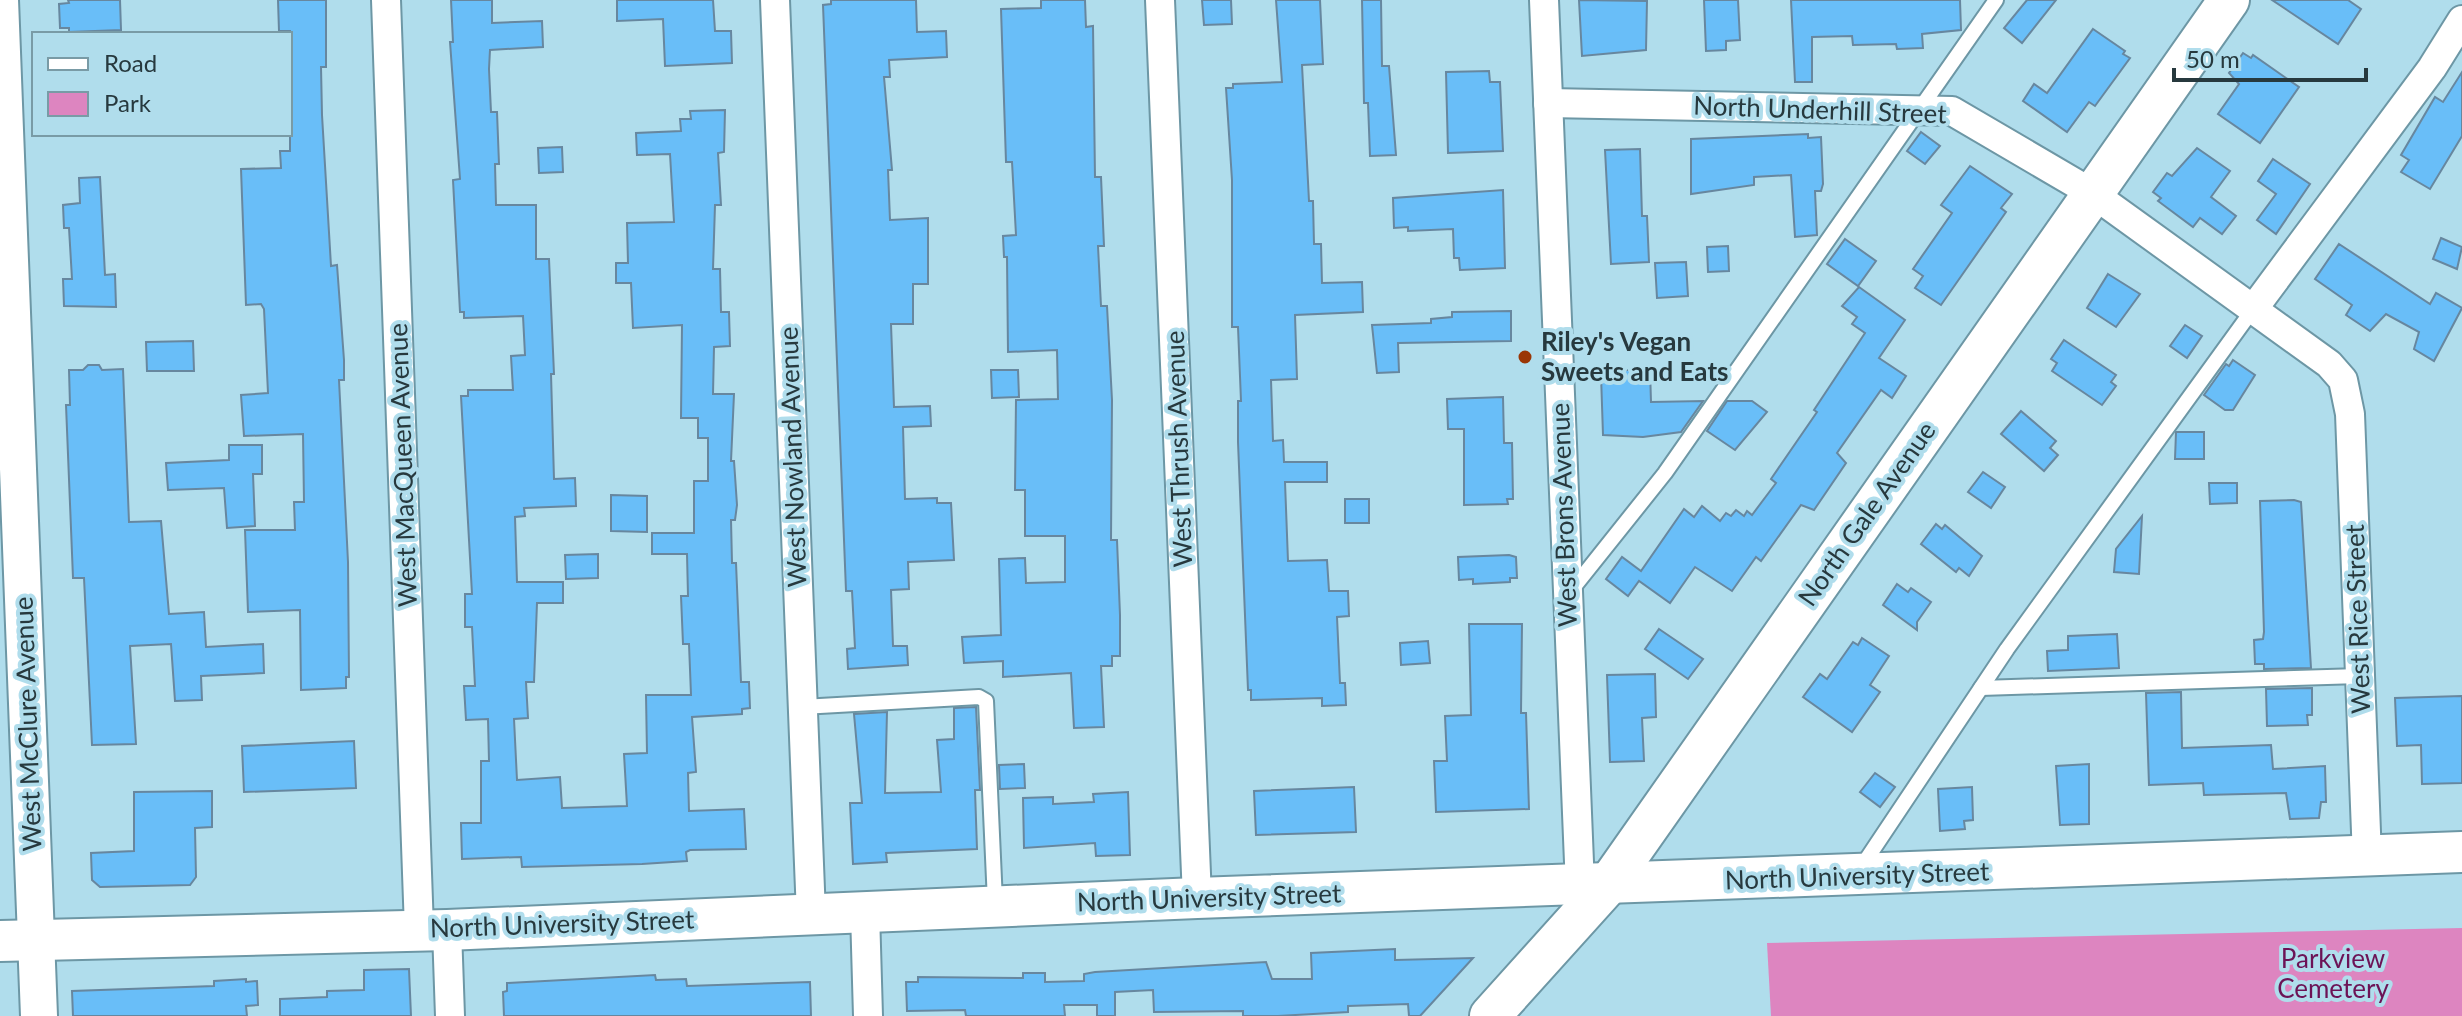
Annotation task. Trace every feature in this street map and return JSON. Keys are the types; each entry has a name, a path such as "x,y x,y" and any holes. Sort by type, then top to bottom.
{"main road":[{"name":"North Gale Avenue","path":"1490,1016 1593,886 2229,0"},
{"name":"North University Street","path":"18,941 433,930 1197,898 2462,855"}],"street":[{"name":"West McClure Avenue","path":"0,0 18,941 39,1016"},
{"name":"West MacQueen Avenue","path":"386,0 433,930 450,1016"},
{"name":"West Nowland Avenue","path":"775,0 811,915"},
{"name":"West Thrush Avenue","path":"1160,0 1197,898"},
{"name":"West Brons Avenue","path":"1544,0 1568,596 1593,886"},
{"path":"2254,308 2432,68 2462,20"},
{"name":"North Underhill Street","path":"1548,103 1952,111 2092,193 2319,355 2343,380"},
{"name":"West Rice Street","path":"2343,380 2350,414 2367,858"},
{"path":"865,912 868,1016"}],"lane":[{"path":"1568,596 1665,473 1996,0"},
{"path":"1855,876 1981,688 2254,308"},
{"path":"1981,688 2360,676"},
{"path":"802,707 979,697 986,701 995,907"}],"green space":[{"name":"Parkview Cemetery","path":"2462,928 2462,1016 1771,1016 1767,943"}],"building":[{"path":"68,0 120,0 121,30 69,32 69,28 60,28 59,4 69,3"},
{"path":"278,0 326,0 326,67 321,67 322,115 331,266 337,265 344,360 344,380 339,380 348,562 349,677 346,677 346,688 301,690 300,610 248,612 245,530 295,530 294,502 304,502 303,434 244,436 241,395 268,393 264,309 261,304 246,305 241,169 281,168 280,151 290,151 292,32 279,31"},
{"path":"451,0 492,0 492,23 542,21 543,47 490,50 489,69 491,112 497,112 499,164 495,164 496,205 536,205 536,259 549,259 554,479 575,478 576,506 524,508 525,516 515,517 517,582 563,582 563,603 537,603 534,682 526,682 528,718 514,719 517,780 560,777 562,808 627,806 624,754 647,753 646,695 691,695 689,644 683,644 681,596 688,596 687,554 652,554 652,533 694,533 694,481 708,481 708,438 698,438 698,418 681,418 682,325 633,328 631,283 616,283 616,263 628,263 627,223 674,222 670,154 637,155 636,133 681,131 680,119 691,119 690,111 725,110 724,152 718,153 721,205 715,205 713,269 720,269 721,312 729,312 730,346 714,347 713,394 734,394 731,461 734,461 737,505 735,520 731,520 732,563 736,563 741,682 749,682 750,708 742,709 742,714 692,717 696,772 688,773 689,811 744,809 746,849 690,850 686,852 687,861 642,864 522,867 521,857 462,859 461,823 481,823 481,761 489,761 488,719 466,720 464,686 475,686 472,627 465,627 465,594 472,594 461,396 468,396 468,390 513,390 511,356 525,355 523,316 464,318 464,312 460,312 453,180 460,179 450,42 453,42"},
{"path":"617,0 713,0 715,31 731,31 732,63 665,66 663,19 617,21"},
{"path":"831,0 916,0 917,32 946,31 947,57 889,60 890,77 884,77 892,170 888,170 890,220 928,218 928,284 913,284 913,324 891,324 894,407 930,406 931,426 903,427 905,499 937,498 937,503 951,503 954,560 908,562 909,589 891,590 893,646 907,646 908,665 848,669 847,649 855,648 852,591 846,591 823,5 831,4"},
{"path":"1041,0 1085,0 1086,27 1093,26 1095,177 1101,177 1104,246 1098,246 1101,306 1107,306 1112,400 1111,540 1117,540 1120,615 1120,656 1112,656 1112,666 1101,666 1104,727 1074,728 1071,673 1003,677 1003,661 964,663 962,637 1001,635 999,559 1025,558 1026,583 1065,582 1065,536 1025,536 1025,490 1015,490 1016,400 1058,399 1057,350 1008,352 1007,257 1004,257 1003,236 1016,235 1012,162 1006,162 1001,9 1041,8"},
{"path":"1202,0 1231,0 1232,24 1204,25"},
{"path":"1276,0 1320,0 1323,64 1302,65 1314,244 1321,244 1322,283 1362,282 1363,312 1295,315 1297,379 1271,380 1273,441 1283,440 1284,462 1327,462 1327,482 1285,482 1288,561 1327,560 1329,591 1348,591 1349,616 1337,617 1340,683 1345,683 1346,705 1322,706 1322,698 1251,700 1251,690 1248,690 1238,442 1238,401 1241,401 1238,327 1232,327 1232,180 1226,88 1233,88 1233,84 1282,82"},
{"path":"1362,0 1381,0 1382,66 1389,66 1396,155 1370,156 1368,103 1364,103"},
{"path":"1579,0 1647,1 1646,50 1582,56"},
{"path":"1704,0 1738,0 1740,40 1726,41 1726,50 1706,51"},
{"path":"1791,0 1960,0 1961,30 1922,34 1923,48 1897,49 1896,44 1853,45 1852,36 1812,37 1812,82 1795,82"},
{"path":"2027,0 2056,0 2022,43 2004,28"},
{"path":"2272,0 2348,0 2361,9 2338,44"},
{"path":"2093,29 2125,51 2123,54 2130,58 2095,106 2089,102 2067,132 2023,101 2034,84 2047,93"},
{"path":"2243,53 2251,58 2253,55 2299,87 2260,143 2218,114 2239,84 2229,73"},
{"path":"1489,71 1490,82 1500,82 1503,151 1448,153 1446,72"},
{"path":"2462,72 2462,136 2430,189 2401,172 2409,160 2401,155 2435,97 2443,102"},
{"path":"1921,132 1940,146 1925,164 1907,151"},
{"path":"1808,134 1808,138 1821,137 1823,184 1821,191 1815,191 1817,235 1795,237 1791,175 1754,177 1754,185 1691,194 1691,139"},
{"path":"562,147 563,172 539,173 538,148"},
{"path":"2197,148 2230,171 2211,197 2236,216 2222,234 2200,218 2193,227 2158,201 2161,198 2153,192 2167,173 2172,176"},
{"path":"1640,149 1642,216 1647,216 1649,262 1611,264 1605,150"},
{"path":"2273,159 2310,184 2276,234 2257,220 2276,194 2258,181"},
{"path":"1970,166 2012,194 2001,208 2006,212 1941,305 1915,288 1923,276 1913,269 1952,213 1941,205"},
{"path":"100,177 105,275 115,274 116,307 64,306 63,279 72,279 69,228 64,228 63,205 80,203 79,178"},
{"path":"1503,190 1505,268 1460,270 1459,258 1454,258 1453,229 1408,231 1408,227 1394,228 1393,198"},
{"path":"2441,238 2462,247 2457,269 2433,259"},
{"path":"1845,239 1876,261 1858,286 1827,264"},
{"path":"2339,244 2430,304 2436,293 2462,308 2434,361 2414,349 2419,332 2386,314 2370,331 2346,315 2352,305 2315,279"},
{"path":"1728,246 1729,271 1708,272 1707,247"},
{"path":"1686,262 1688,296 1657,298 1655,263"},
{"path":"2108,274 2140,294 2116,327 2087,308"},
{"path":"1859,287 1905,320 1879,358 1906,376 1892,398 1881,390 1837,453 1846,463 1814,510 1801,505 1761,561 1756,557 1732,591 1695,567 1670,603 1639,581 1628,596 1606,579 1622,557 1641,571 1684,509 1694,517 1702,506 1720,521 1726,513 1731,516 1736,510 1744,516 1747,511 1752,515 1776,483 1771,479 1817,412 1814,410 1865,333 1852,324 1857,317 1842,306"},
{"path":"1511,311 1511,341 1398,343 1399,372 1377,373 1372,325 1431,323 1431,319 1452,317 1452,312"},
{"path":"2185,325 2202,336 2187,358 2170,346"},
{"path":"2064,340 2116,375 2111,382 2116,386 2102,405 2052,371 2057,363 2051,359"},
{"path":"193,341 194,371 147,371 146,342"},
{"path":"2233,360 2255,375 2233,410 2225,410 2204,395 2226,364 2229,366"},
{"path":"88,365 99,365 102,370 123,369 129,522 161,521 169,614 204,612 206,647 263,644 264,673 201,676 202,700 175,701 171,644 130,646 136,744 92,745 84,578 73,578 66,405 70,405 69,370 83,370"},
{"path":"1650,369 1651,402 1703,401 1681,432 1643,437 1603,435 1601,375 1605,375 1605,371"},
{"path":"991,370 1018,370 1019,397 992,398"},
{"path":"1503,397 1504,443 1512,443 1513,499 1507,499 1508,504 1464,505 1464,429 1448,429 1447,399"},
{"path":"1727,401 1752,401 1767,412 1735,450 1707,431"},
{"path":"2021,411 2056,441 2050,448 2058,455 2044,471 2001,434"},
{"path":"2176,432 2204,432 2204,459 2175,459"},
{"path":"229,445 262,445 262,474 253,474 255,526 227,528 224,488 168,490 166,463 229,460"},
{"path":"1983,472 2005,487 1991,508 1968,492"},
{"path":"2209,483 2237,483 2237,503 2210,504"},
{"path":"611,495 647,496 647,532 611,531"},
{"path":"1345,499 1369,499 1369,523 1345,523"},
{"path":"2260,501 2301,502 2311,668 2264,669 2264,664 2255,664 2254,640 2263,639 2264,632"},
{"path":"2142,516 2139,574 2114,572 2116,549"},
{"path":"1936,524 1942,529 1945,525 1982,556 1969,576 1959,568 1956,572 1921,544"},
{"path":"598,554 598,578 566,579 565,555"},
{"path":"1458,557 1516,557 1517,578 1510,578 1510,582 1473,584 1473,579 1459,580"},
{"path":"1897,584 1908,592 1911,588 1931,602 1917,622 1917,630 1883,605"},
{"path":"1469,624 1522,624 1521,713 1526,713 1529,809 1436,812 1434,761 1447,761 1445,716 1471,715"},
{"path":"1659,629 1703,659 1688,679 1645,649"},
{"path":"2117,634 2119,668 2048,671 2047,651 2068,650 2068,636"},
{"path":"1862,638 1889,656 1870,685 1880,692 1852,732 1803,697 1820,674 1827,679 1853,642 1858,645"},
{"path":"1428,641 1430,663 1401,665 1400,643"},
{"path":"1655,674 1656,717 1642,718 1644,761 1610,762 1607,675"},
{"path":"2312,688 2312,715 2307,715 2308,725 2267,726 2266,689"},
{"path":"2181,692 2182,748 2271,745 2273,769 2325,766 2326,802 2321,802 2319,818 2290,819 2286,793 2204,795 2203,783 2149,785 2146,693"},
{"path":"2462,696 2462,783 2422,784 2421,745 2397,746 2395,698"},
{"path":"976,707 980,790 975,790 977,849 886,853 887,862 853,864 850,803 862,803 854,714 887,712 885,793 941,792 937,740 954,739 954,708"},
{"path":"354,741 356,788 244,792 242,746"},
{"path":"1024,764 1025,788 1000,789 999,765"},
{"path":"2089,764 2089,824 2060,825 2056,766"},
{"path":"1875,773 1895,787 1880,807 1860,792"},
{"path":"1354,787 1356,832 1256,835 1254,791"},
{"path":"1972,787 1973,820 1964,821 1965,829 1940,831 1938,789"},
{"path":"212,791 212,827 195,828 196,877 190,885 100,887 92,880 91,853 134,851 134,792"},
{"path":"1128,792 1130,855 1096,856 1095,843 1024,848 1023,798 1053,797 1053,804 1094,802 1093,794"},
{"path":"1395,949 1395,960 1473,958 1420,1016 1409,1016 1408,1004 1348,1006 1348,1012 1278,1016 1243,1016 1243,1011 1154,1012 1153,990 1115,992 1115,1016 1097,1016 1097,1005 1064,1005 1065,1016 966,1016 965,1010 907,1011 906,982 918,982 918,977 1023,978 1023,973 1045,973 1045,982 1084,981 1084,974 1095,972 1266,962 1272,979 1312,979 1311,953"},
{"path":"409,969 411,1016 280,1016 280,999 327,997 327,991 364,990 364,970"},
{"path":"655,975 656,980 686,979 687,986 810,982 811,1016 504,1016 503,992 507,991 507,983"},
{"path":"246,979 246,982 257,981 258,1005 246,1006 247,1016 73,1016 72,991 214,986 214,981"}],"place":[{"name":"Riley's Vegan Sweets and Eats","path":"1525,357"}]}
